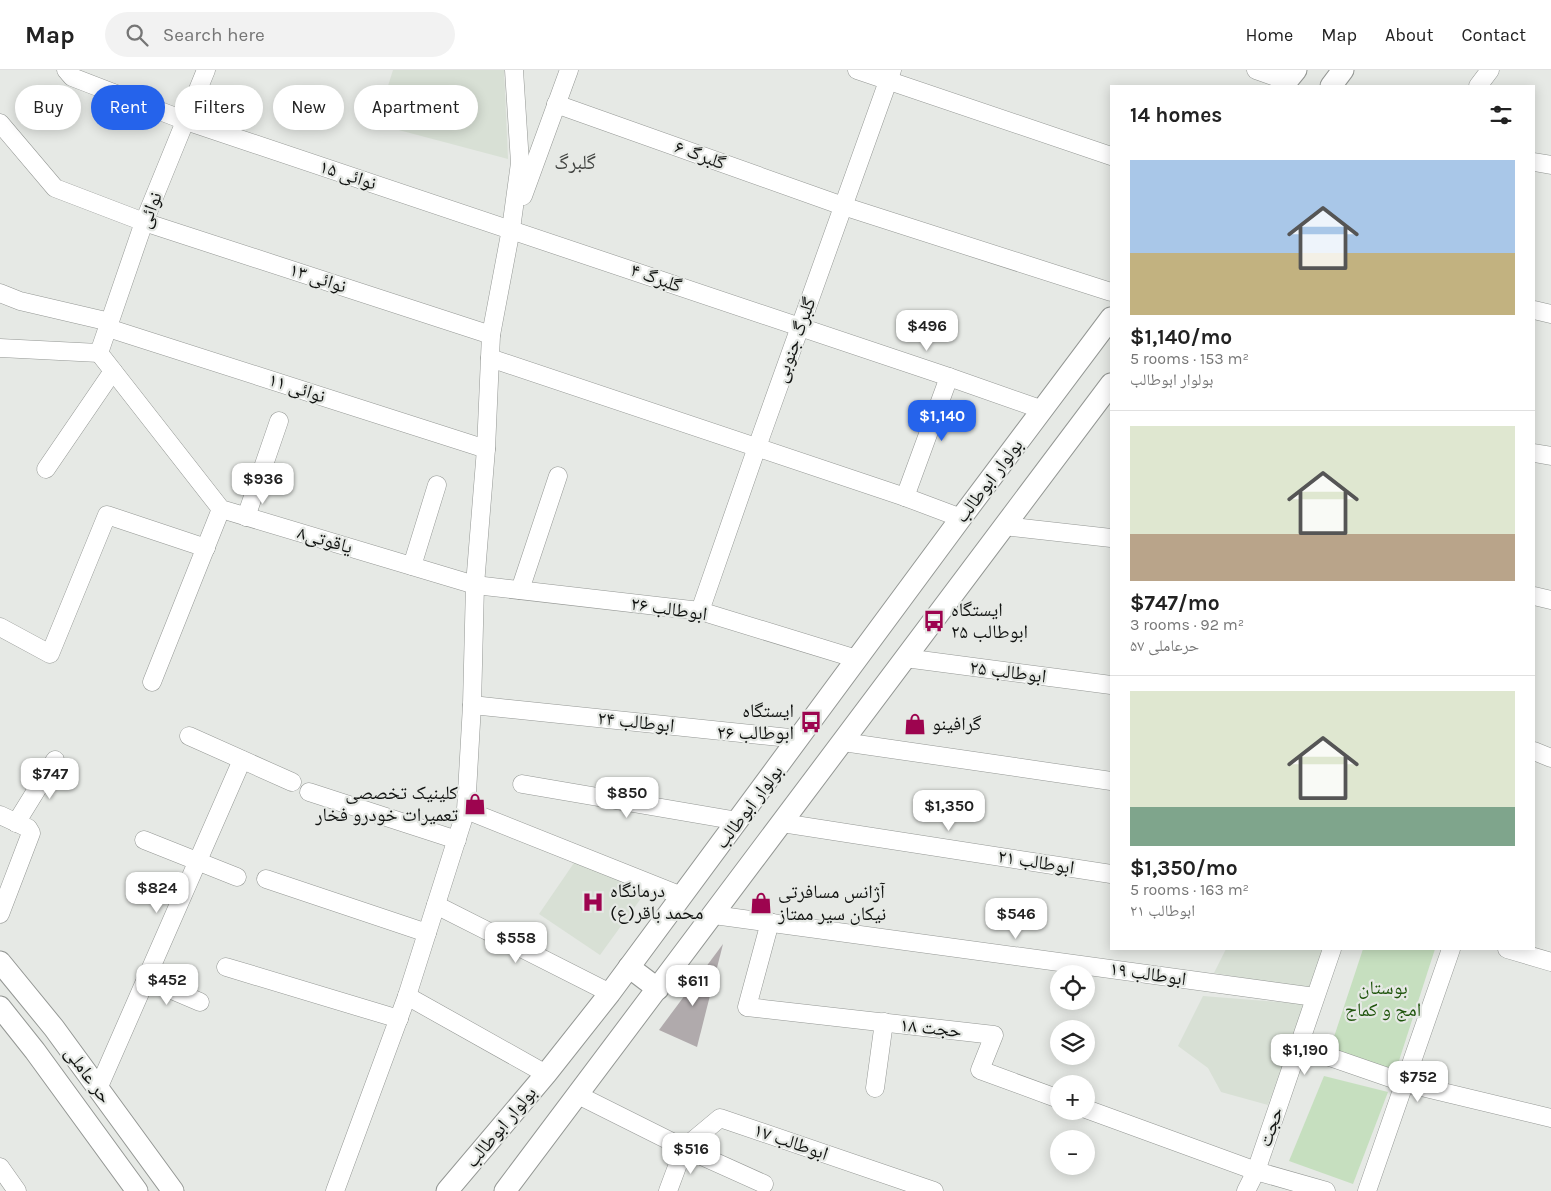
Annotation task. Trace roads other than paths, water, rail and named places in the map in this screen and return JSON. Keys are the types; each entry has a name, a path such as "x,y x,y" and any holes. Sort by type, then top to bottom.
{"main road":[{"path":"1332,85 1343,70"},
{"name":"بولوار ابوطالب","path":"447,1191 546,1074 610,993 1110,319"},
{"name":"بولوار ابوطالب","path":"505,1191 658,990 1004,526 1108,391"},
{"name":"حر عاملی","path":"0,962 54,1028 173,1191"},
{"path":"629,967 658,990"},
{"name":"حر عاملی","path":"0,1007 35,1051 137,1191"}],"street":[{"name":"نوائی ۱۵","path":"66,70 72,77 175,116"},
{"name":"نوائی","path":"200,85 206,70"},
{"path":"334,1191 407,996 466,810 472,705 475,584 486,449 491,335 511,229 520,163 514,70"},
{"path":"511,229 569,70"},
{"path":"857,70 890,75 1110,156"},
{"path":"1256,70 1289,79"},
{"path":"1479,85 1490,70"},
{"name":"گلبرگ جنوبی","path":"700,611 890,75"},
{"name":"گلبرگ ۶","path":"556,104 843,206 1110,292"},
{"name":"نوائی ۱۳","path":"0,123 55,188 144,222 491,335"},
{"name":"نوائی","path":"99,353 144,222 182,130"},
{"name":"نوائی ۱۵","path":"216,130 511,229"},
{"path":"1535,162 1551,165"},
{"name":"گلبرگ ۴","path":"511,229 949,376 1043,410"},
{"name":"نوائی ۱۱","path":"0,293 20,301 109,325 486,449"},
{"path":"1535,310 1551,314"},
{"path":"0,348 99,353 221,509 152,682"},
{"path":"490,358 905,496 962,518"},
{"path":"46,469 113,371"},
{"path":"905,496 949,376"},
{"path":"246,517 280,421"},
{"path":"1535,453 1551,456"},
{"path":"520,590 558,476"},
{"path":"412,566 437,485"},
{"name":"یاقوتی۸","path":"221,509 475,584"},
{"path":"0,627 50,654 107,515 206,548"},
{"path":"1004,526 1110,538"},
{"name":"ابوطالب ۲۶","path":"475,584 700,611 857,659"},
{"path":"1535,596 1551,600"},
{"name":"ابوطالب ۲۵","path":"905,658 1110,685"},
{"name":"ابوطالب ۲۴","path":"472,705 799,739"},
{"path":"189,736 292,782"},
{"path":"843,742 1110,781"},
{"path":"1535,751 1551,758"},
{"path":"16,823 55,760"},
{"path":"96,1086 101,1082 242,760"},
{"path":"522,784 738,821"},
{"path":"308,792 457,840"},
{"path":"466,810 682,896"},
{"path":"0,815 28,828 31,832 0,914"},
{"name":"ابوطالب ۲۱","path":"782,823 1110,874"},
{"path":"144,840 237,877"},
{"path":"266,879 427,933"},
{"path":"436,906 610,993"},
{"name":"ابوطالب ۱۹","path":"714,915 1315,997"},
{"name":"حجت ۱۸","path":"770,922 747,1007 994,1035 980,1070 1050,1096"},
{"name":"حجت","path":"1246,1191 1256,1171 1332,950"},
{"path":"1368,1191 1451,950"},
{"path":"1510,950 1551,962"},
{"path":"226,967 399,1019"},
{"path":"146,979 200,1002"},
{"path":"407,996 546,1074"},
{"path":"875,1088 884,1022"},
{"path":"1298,1046 1405,1083 1551,1118"},
{"path":"578,1095 684,1148 764,1184"},
{"path":"1095,1112 1256,1171 1326,1191"},
{"name":"ابوطالب ۱۷","path":"684,1148 720,1118 934,1191"},
{"path":"668,1191 684,1148"},
{"path":"0,1167 17,1191"}],"place":[{"name":"ایستگاه ابوطالب ۲۵","path":"934,621"},
{"name":"ایستگاه ابوطالب ۲۶","path":"811,722"},
{"name":"گرافینو","path":"915,724"},
{"name":"کلینیک تخصصی تعمیرات خودرو فخار","path":"475,804"},
{"name":"درمانگاه محمد باقر(ع)","path":"593,902"},
{"name":"آژانس مسافرتی نیکان سیر ممتاز","path":"761,903"}],"district":[{"name":"گلبرگ","path":"575,162"}],"park label":[{"name":"بوستان امج و کماج","path":"1383,999"}]}
